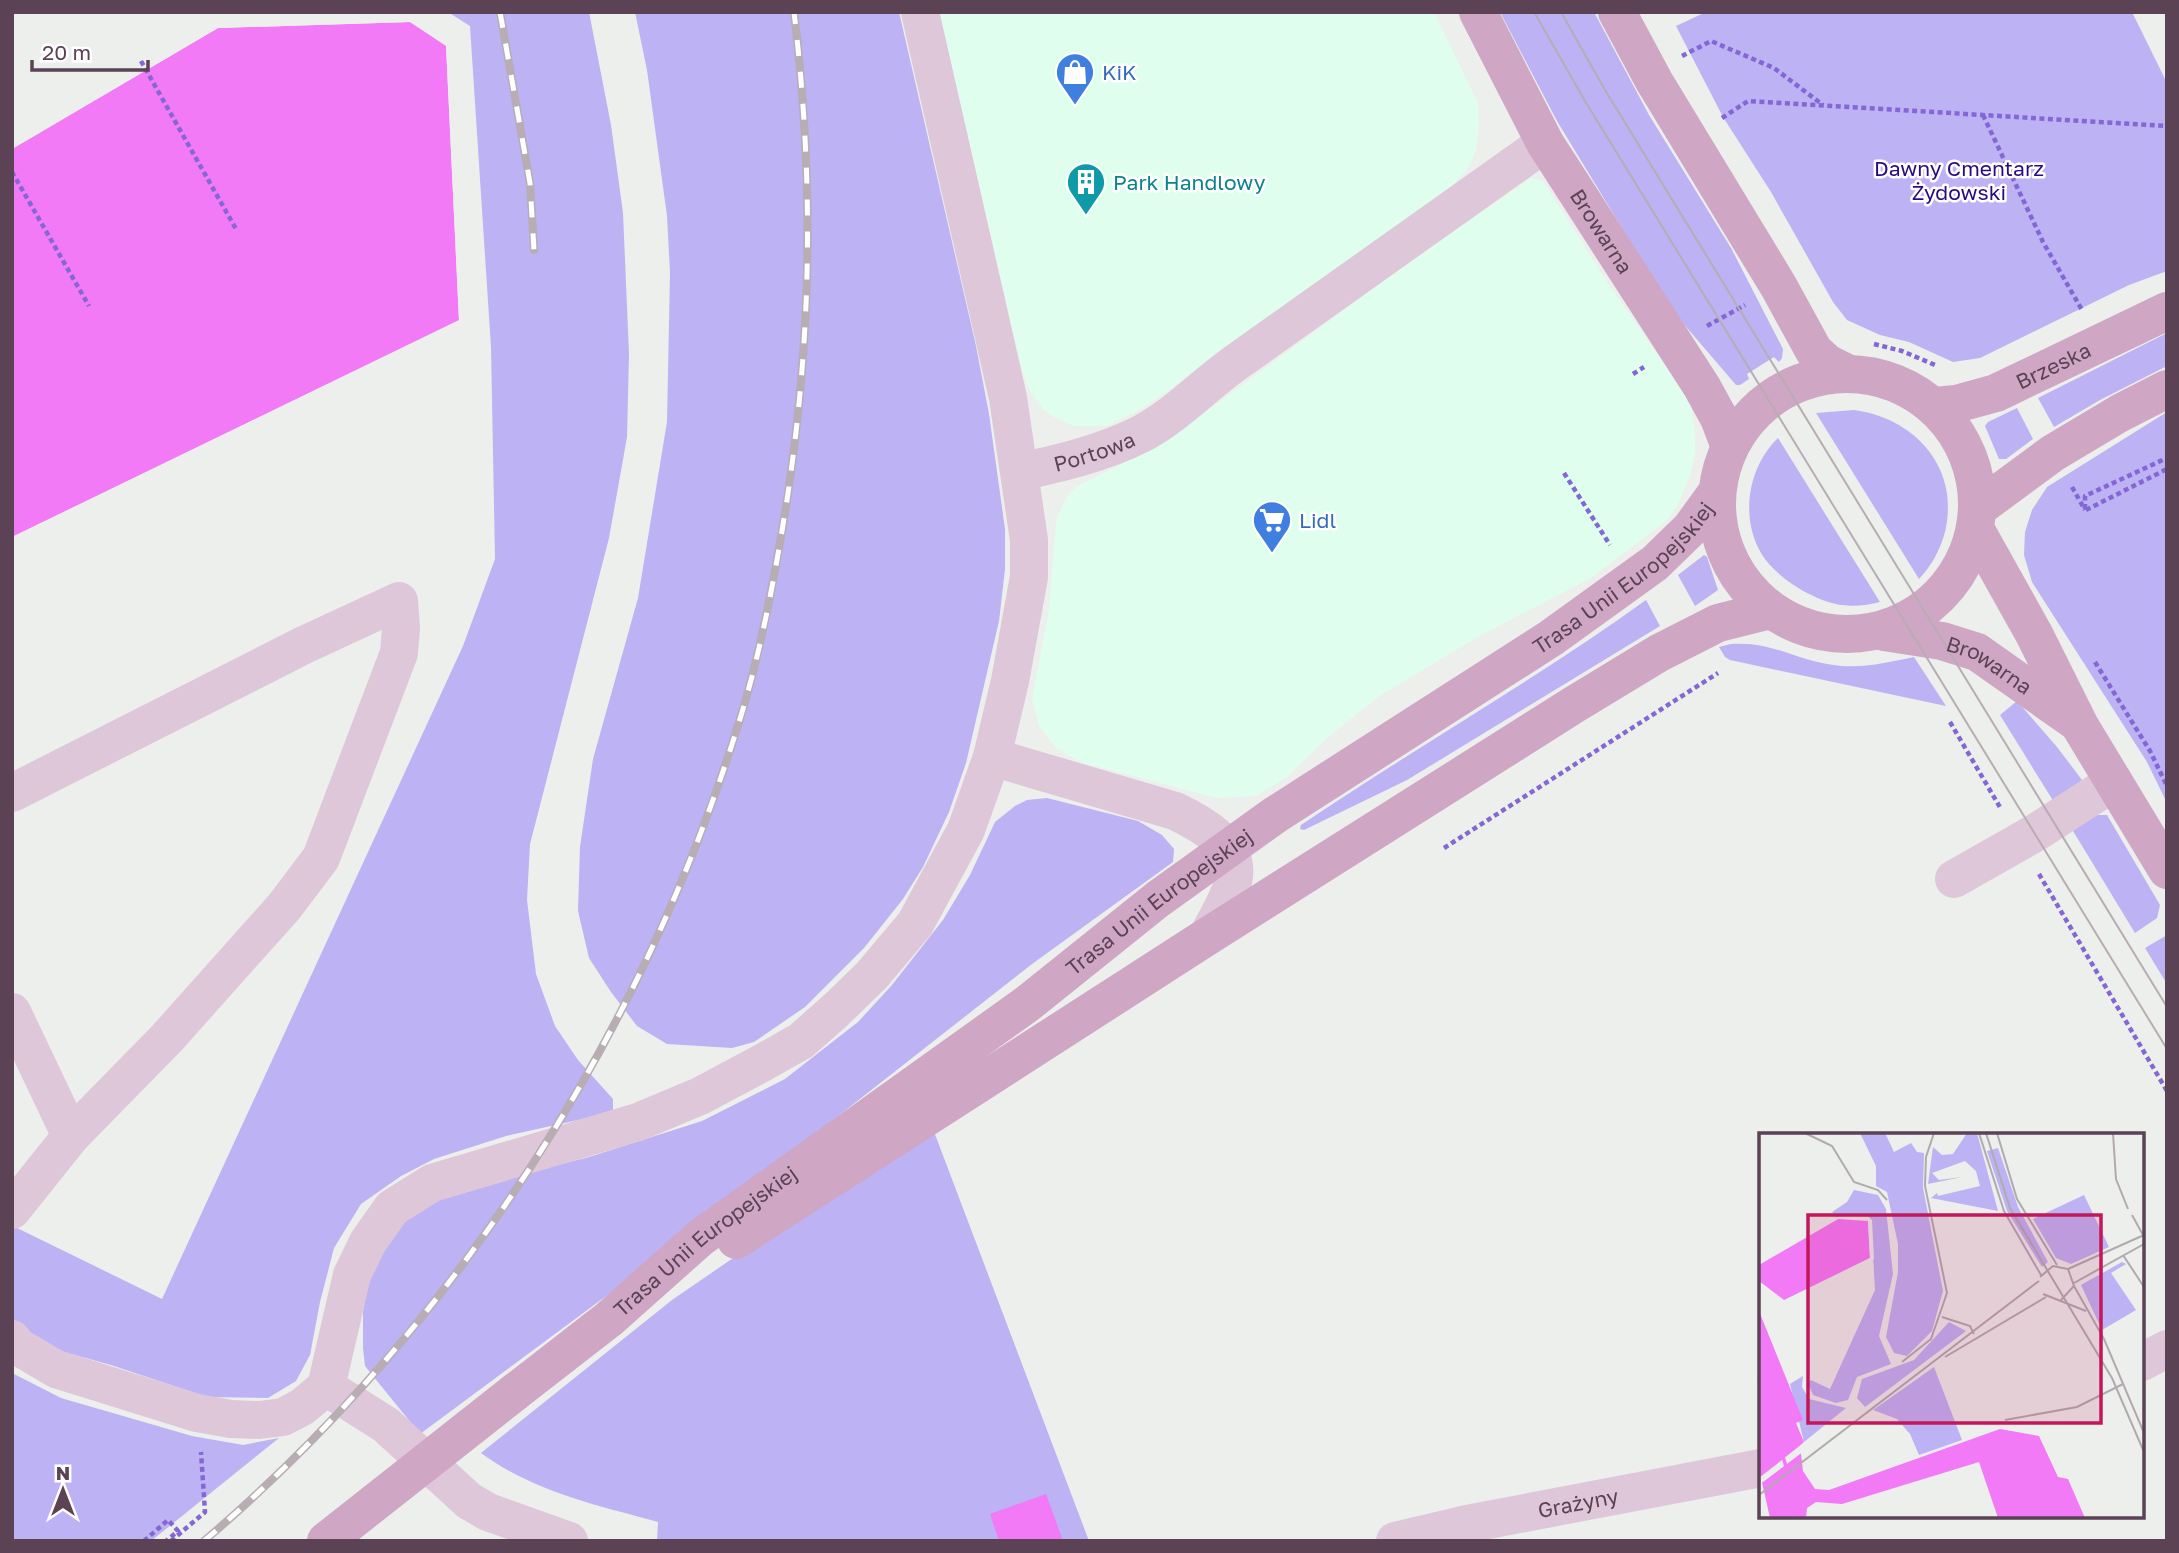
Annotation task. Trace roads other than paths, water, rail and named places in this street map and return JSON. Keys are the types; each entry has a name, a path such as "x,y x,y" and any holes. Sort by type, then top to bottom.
{"main road":[{"name":"Browarna","path":"1478,12 1545,143 1702,387 1719,418 1730,447"},
{"path":"1617,12 1654,81 1779,287 1814,351 1827,363 1857,357"},
{"name":"Brzeska","path":"1935,406 1956,404 1996,393 2167,311"},
{"path":"1857,357 1868,376 1895,384 1935,406"},
{"path":"1715,495 1730,447 1747,422 1764,405 1779,394 1857,357"},
{"path":"1884,632 1903,621 1942,588 1960,564 1979,519 2053,453 2167,389"},
{"name":"Browarna","path":"1935,406 1965,447 1979,489 1979,519 2034,634 2080,726 2167,870"},
{"name":"Browarna","path":"1715,495 1723,544 1733,569 1749,592 1770,610 1800,627 1817,632 1857,635 1884,632 1942,641 1977,652 2080,726"},
{"name":"Trasa Unii Europejskiej","path":"326,1541 609,1320 700,1238 1027,1004 1158,899 1332,777 1550,638 1655,563 1691,528 1715,495"},
{"name":"Trasa Unii Europejskiej","path":"609,1320 1575,704 1659,653 1718,623 1770,610"}],"street":[{"path":"12,1339 17,1346 56,1369 197,1413 245,1420 283,1417 302,1407 326,1387 352,1275 368,1242 392,1208 432,1183 638,1122 700,1096 801,1041 872,975 915,924 966,830 992,757 1010,681 1029,577 1029,540 1008,398 920,12"},
{"name":"Portowa","path":"1020,472 1070,460 1140,434 1159,424 1221,373 1545,143"},
{"path":"12,793 304,645 399,601 399,653 321,858 284,907 167,1038 71,1136 12,1210"},
{"path":"992,757 1175,811 1201,823 1227,850 1234,866 1234,878 1208,936"},
{"path":"1954,879 2114,782"},
{"path":"12,1012 71,1136"},
{"path":"2144,1361 2167,1349"},
{"path":"326,1387 386,1425 469,1501 488,1512 569,1541"},
{"name":"Grażyny","path":"1395,1541 1467,1524 1759,1468"}],"tram line":[{"path":"1534,12 1585,101 2167,1049"},
{"path":"1561,12 1605,90 2167,1007"}],"railway":[{"path":"500,12 530,183 534,250"},
{"path":"204,1541 296,1456 382,1364 461,1267 533,1164 597,1056 654,943 703,828 757,658 778,553 795,438 805,316 807,196 805,135 794,12"}],"place":[{"name":"KiK","path":"1075,106"},
{"name":"Park Handlowy","path":"1086,216"},
{"name":"Lidl","path":"1272,554"}],"park label":[{"name":"Dawny Cmentarz Żydowski","path":"1959,180"}]}
